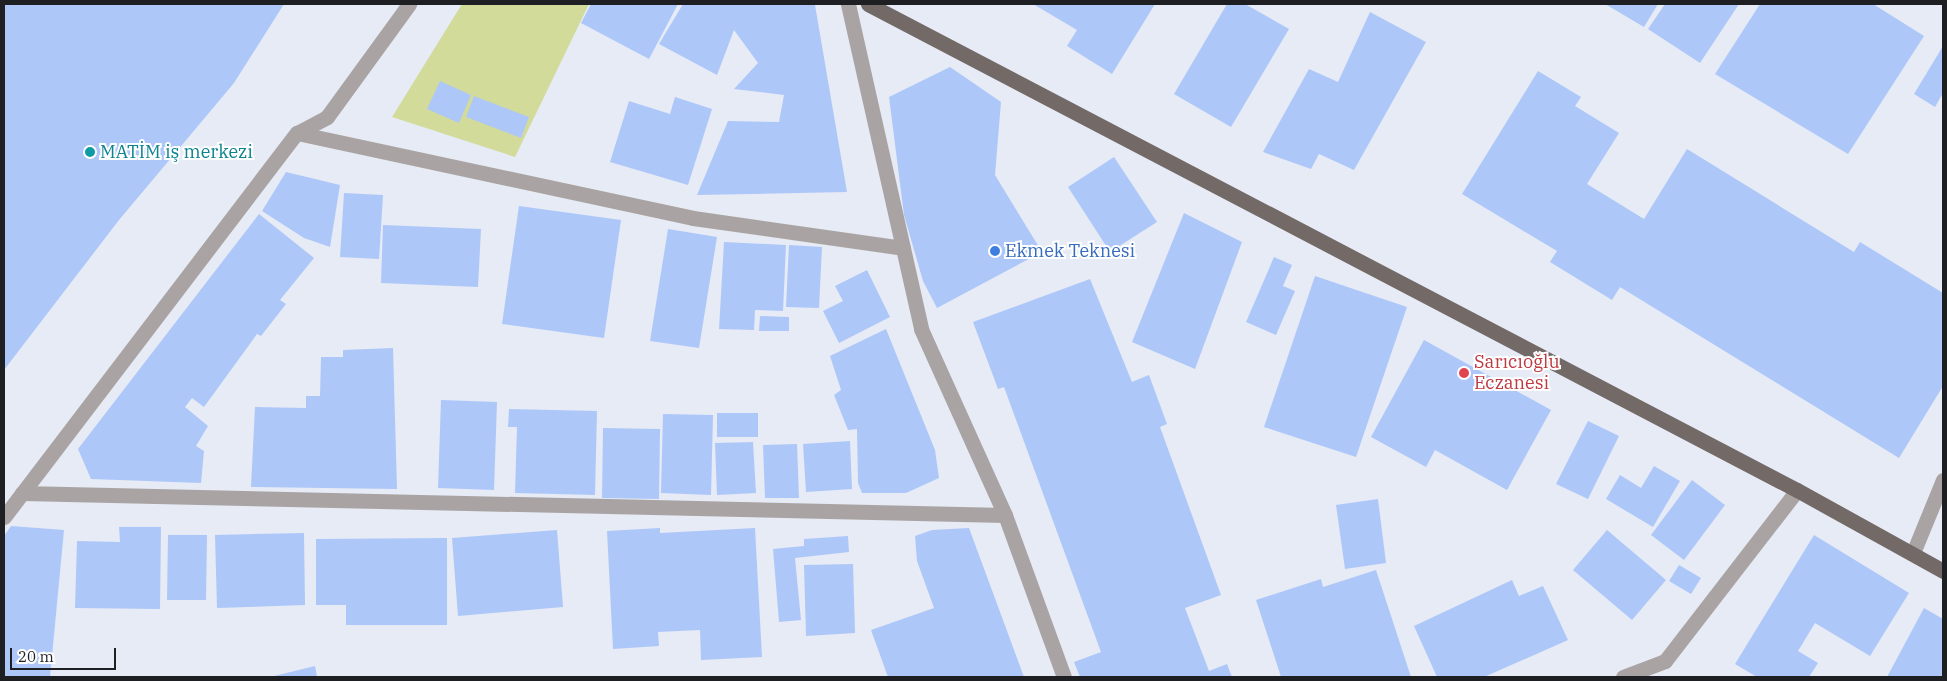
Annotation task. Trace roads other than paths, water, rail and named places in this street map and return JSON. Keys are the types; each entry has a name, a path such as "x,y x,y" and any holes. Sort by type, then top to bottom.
{"main road":[{"path":"868,4 1797,490 1943,571"}],"street":[{"path":"4,517 297,133 328,117 409,4"},
{"path":"848,4 922,329 1005,515 1064,677"},
{"path":"297,133 693,218 903,248"},
{"path":"1913,553 1943,480"},
{"path":"1623,677 1665,661 1797,490"},
{"path":"22,493 1005,515"}],"place":[{"name":"MATİM iş merkezi","path":"90,152"},
{"name":"Ekmek Teknesi","path":"995,251"},
{"name":"Sarıcıoğlu Eczanesi","path":"1464,373"}]}
